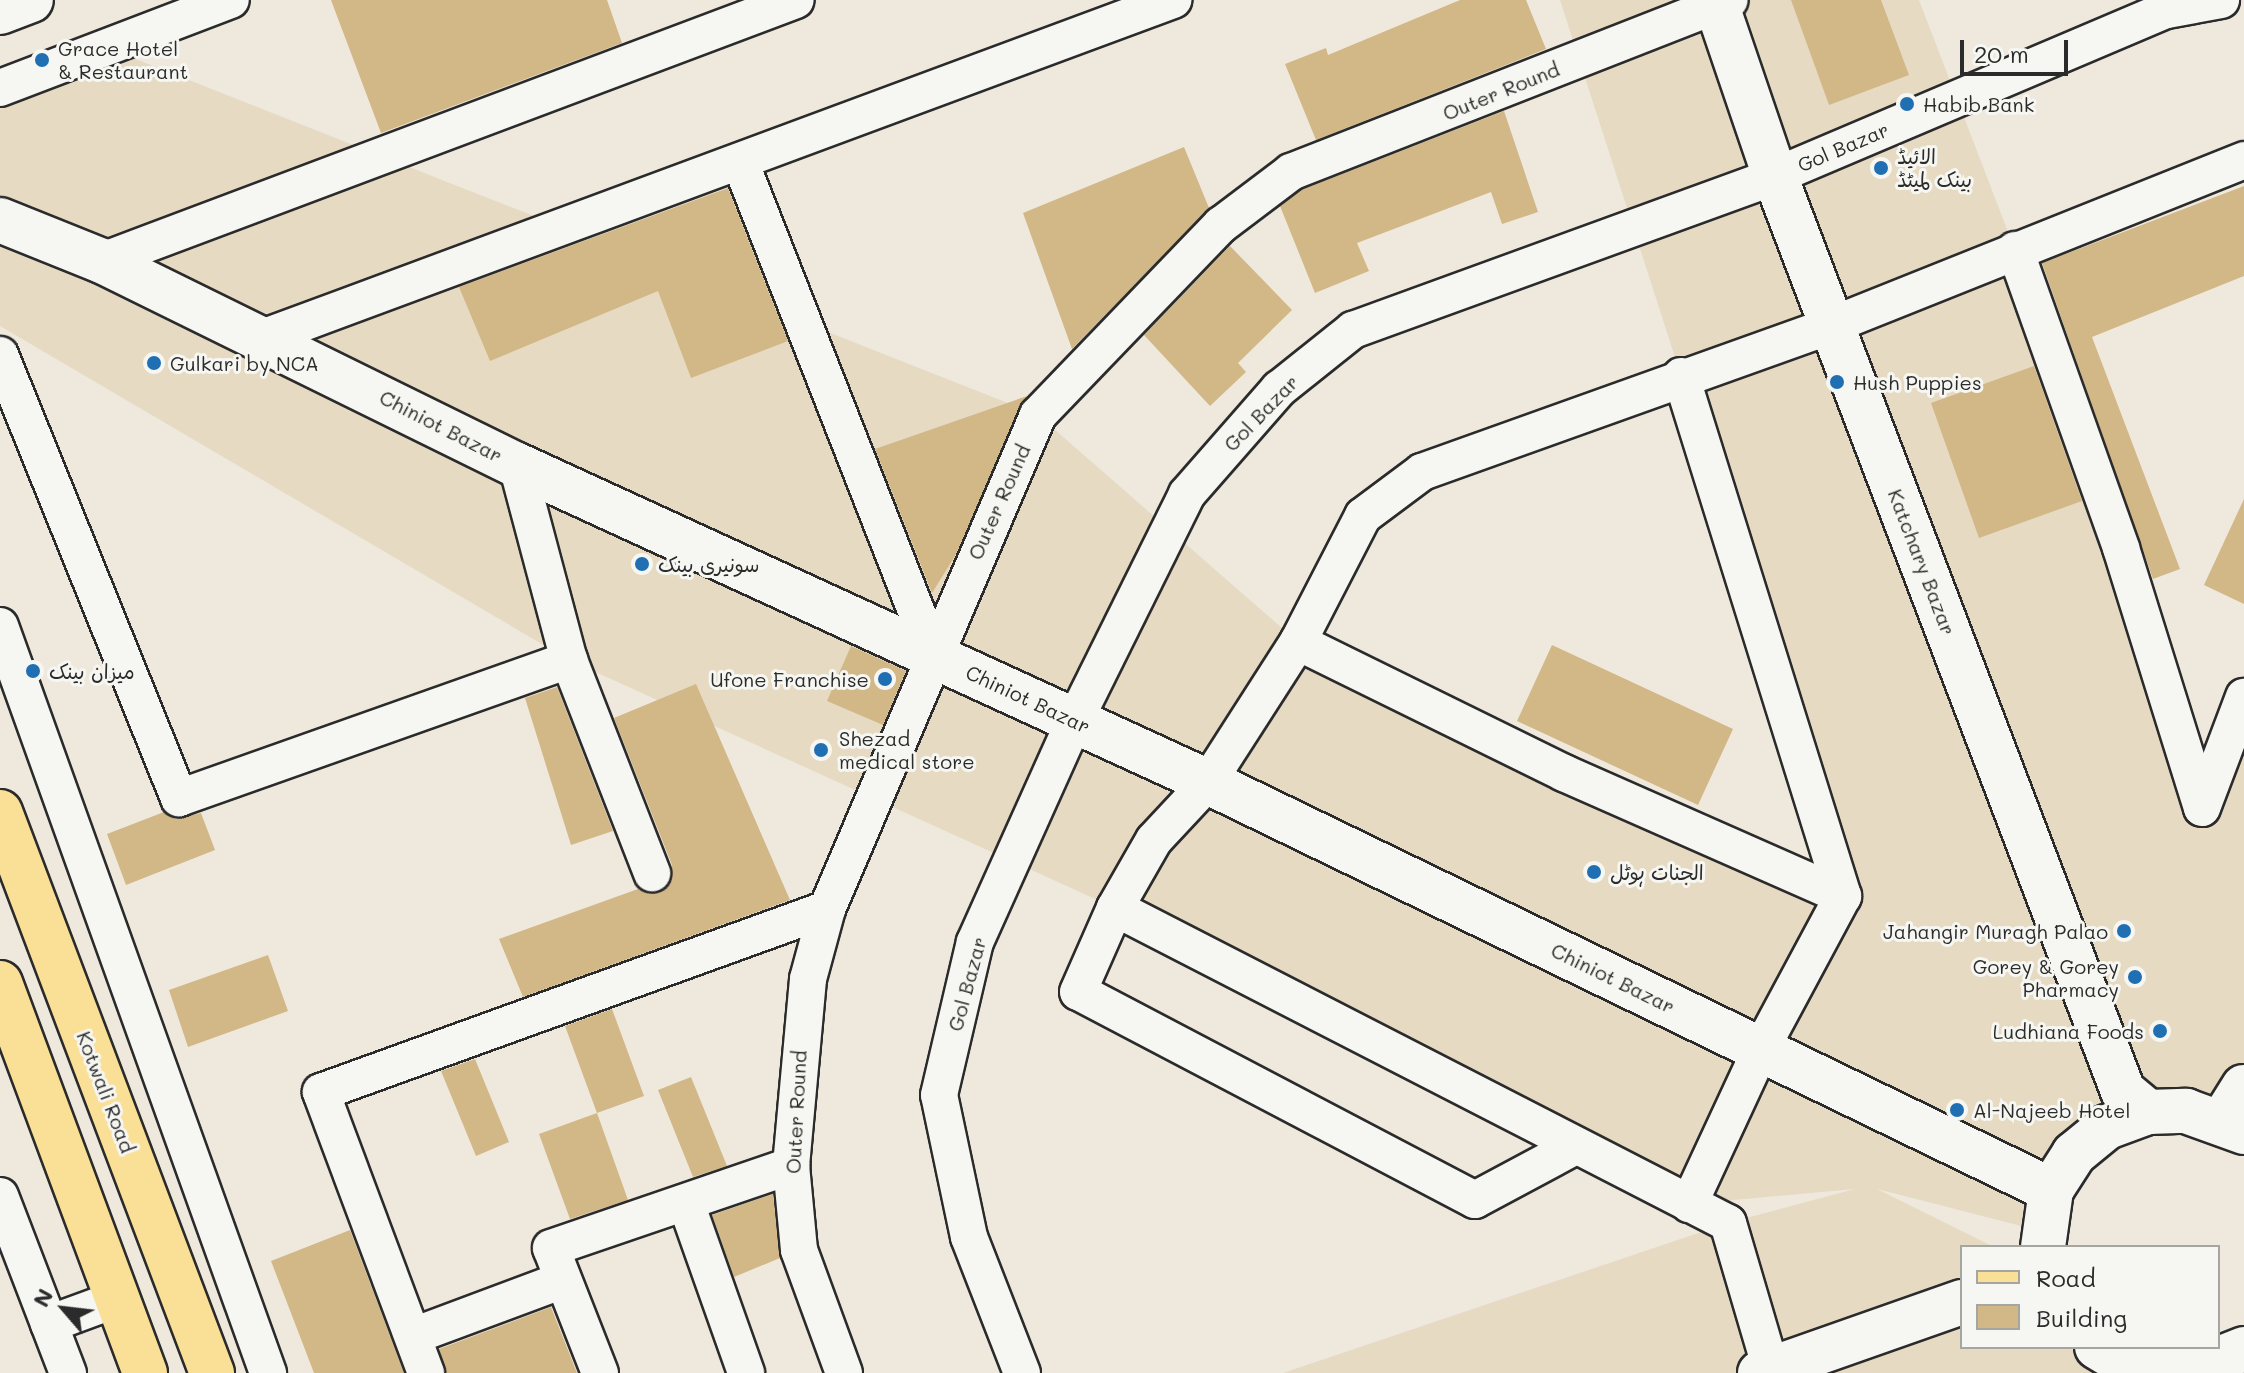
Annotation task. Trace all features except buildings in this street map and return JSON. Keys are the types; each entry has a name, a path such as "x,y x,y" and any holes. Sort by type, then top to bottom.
{"main road":[{"name":"Kotwali Road","path":"0,812 212,1373"},
{"path":"0,983 145,1373"}],"street":[{"path":"0,12 31,0"},
{"path":"0,88 231,0"},
{"path":"102,261 796,0"},
{"name":"Gol Bazar","path":"1022,1373 969,1237 939,1095 975,942 1074,722 1187,494 1279,389 1353,330 1775,176 2167,10 2221,0"},
{"name":"Katchary Bazar","path":"1721,1 1775,176 2123,1091 2148,1112"},
{"name":"Outer Round","path":"844,1373 799,1250 791,1166 808,979 827,909 933,654 1038,415 1221,225 1291,172 1721,1"},
{"path":"265,337 741,164 1156,3"},
{"path":"1572,1148 1475,1200 1078,992 1115,908 1154,840 1208,782 1298,642 1363,516 1422,472 1681,376 1832,325 2244,160"},
{"path":"741,164 933,654"},
{"name":"Chiniot Bazar","path":"0,220 102,261 265,337 517,465 1208,782 2051,1190"},
{"path":"2015,250 2121,548 2202,808 2244,697"},
{"path":"0,355 179,798 569,660"},
{"path":"1681,376 1843,896 1761,1049 1689,1204"},
{"path":"517,465 569,660 652,873"},
{"path":"0,626 268,1373"},
{"path":"1298,642 1564,773 1843,896"},
{"path":"1115,908 1572,1148 1728,1223 1765,1371 1821,1364 1960,1303"},
{"path":"426,1373 321,1092 827,909"},
{"path":"2043,1245 2051,1190 2085,1145 2107,1127 2148,1112 2237,1113"},
{"path":"600,1373 560,1281 551,1248 687,1206 791,1166"},
{"path":"0,1196 68,1373"},
{"path":"687,1206 746,1373"},
{"path":"413,1336 560,1281"},
{"path":"49,1324 117,1299"},
{"path":"2112,1361 2189,1371 2231,1361"}],"shaded area":[{"path":"1560,0 1919,0 2015,250 2197,805 2244,705 2244,1073 2220,1113 2074,1154 2041,1231 1877,1189 1990,1245 1960,1245 1960,1349 2092,1349 2109,1373 1283,1373 1728,1223 1855,1189 1689,1204 1115,908 569,660 0,326 0,92 113,50 1038,415 1298,642 1831,888 1681,376"}],"place":[{"name":"Grace Hotel & Restaurant","path":"42,60"},
{"name":"Habib Bank","path":"1907,104"},
{"name":"الائیڈ بینک لمیٹڈ","path":"1881,168"},
{"name":"Gulkari by NCA","path":"154,363"},
{"name":"Hush Puppies","path":"1837,382"},
{"name":"سونیری بینک","path":"642,564"},
{"name":"میزان بینک","path":"33,671"},
{"name":"Ufone Franchise","path":"885,679"},
{"name":"Shezad medical store","path":"821,750"},
{"name":"الجنات ہوٹل","path":"1594,872"},
{"name":"Jahangir Muragh Palao","path":"2124,931"},
{"name":"Gorey & Gorey Pharmacy","path":"2135,977"},
{"name":"Ludhiana Foods","path":"2160,1031"},
{"name":"Al-Najeeb Hotel","path":"1957,1110"}]}
